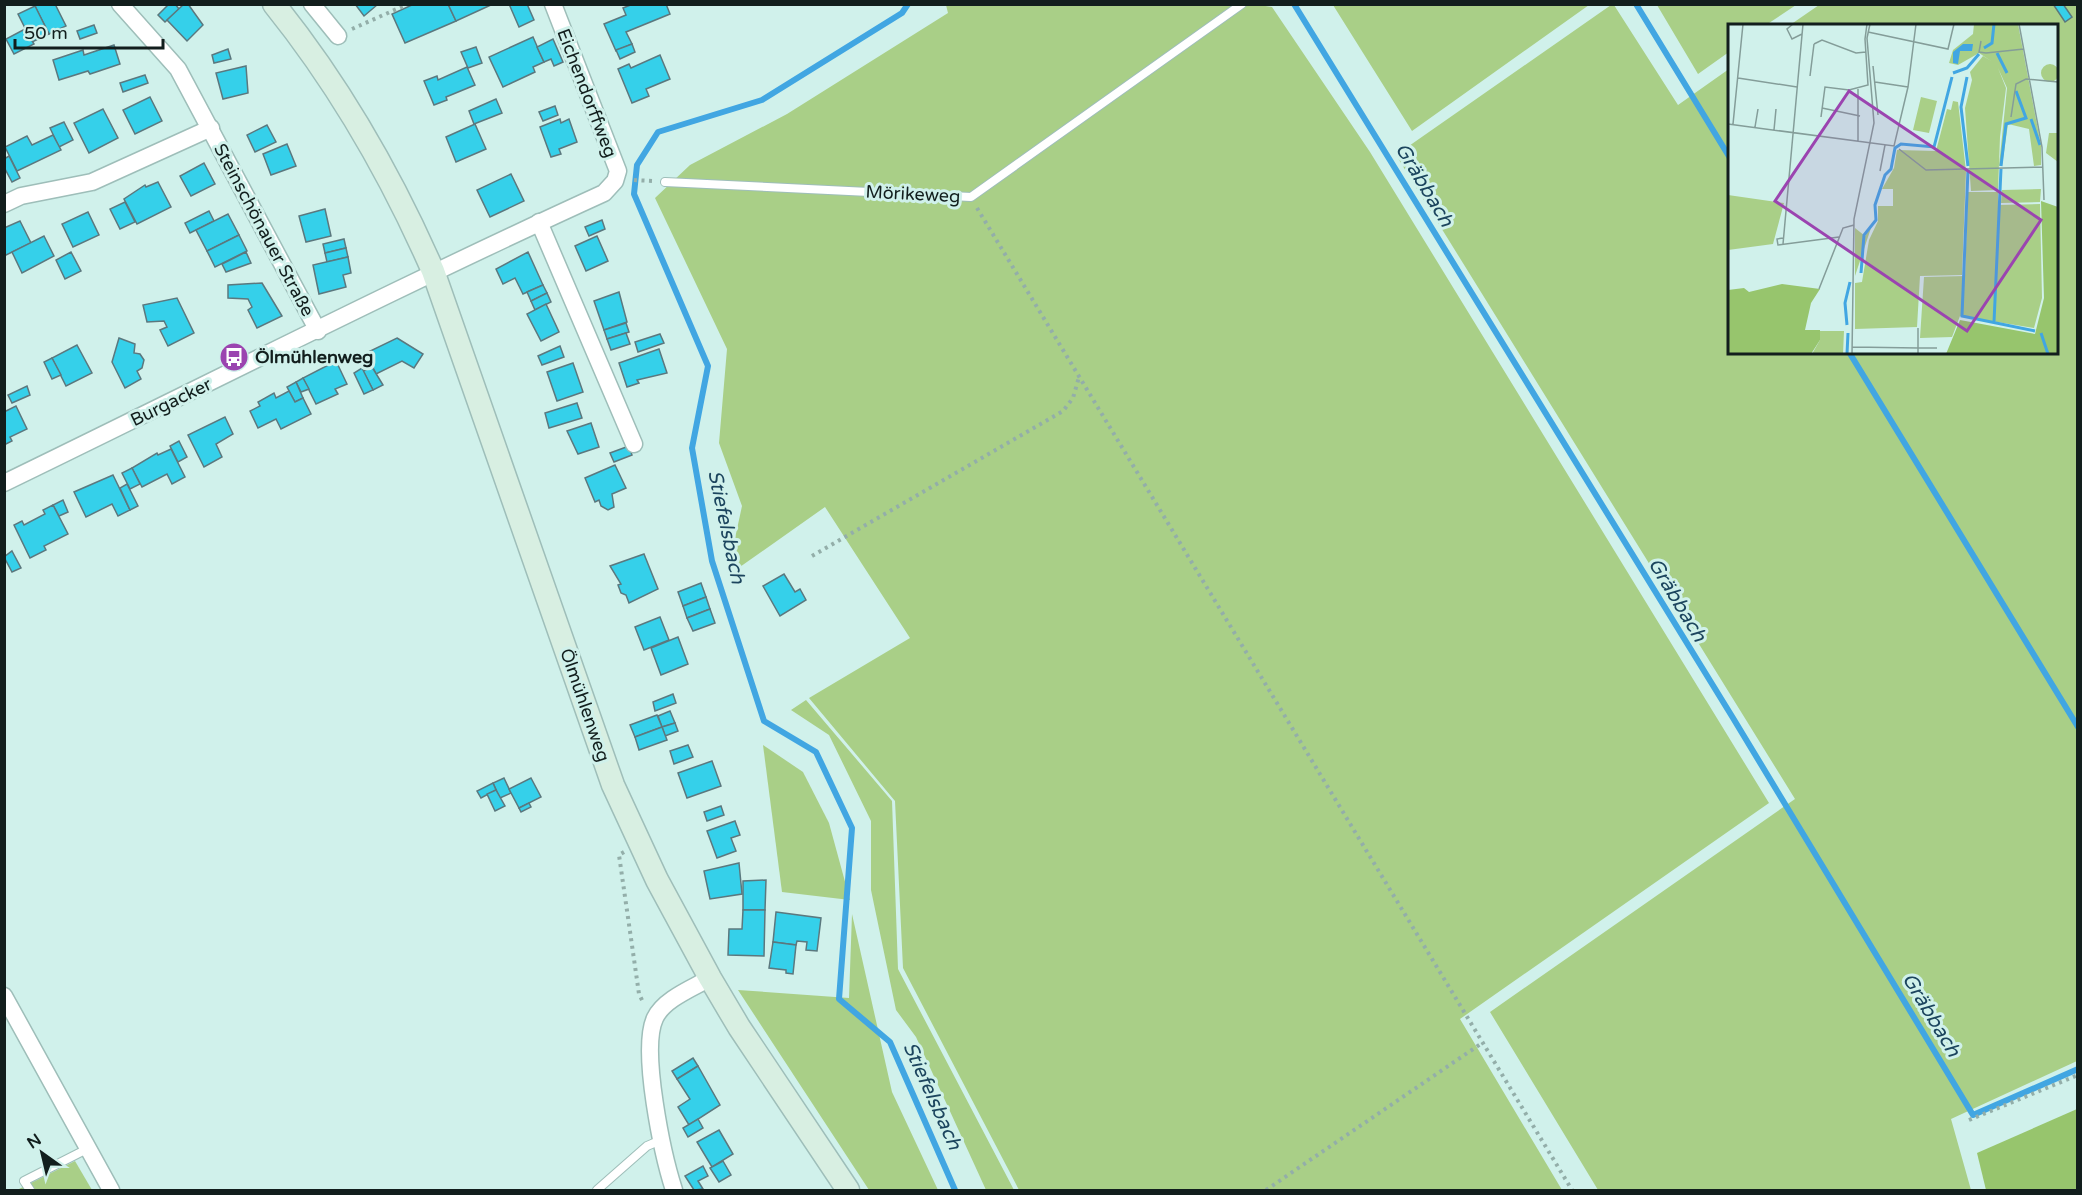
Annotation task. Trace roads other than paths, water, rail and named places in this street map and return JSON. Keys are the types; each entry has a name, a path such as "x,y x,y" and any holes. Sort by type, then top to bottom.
{"main road":[{"name":"Ölmühlenweg","path":"274,4 316,56 357,122 396,191 433,271 613,785 639,842 710,978 739,1027 848,1191"}],"street":[{"name":"Steinschönauer Straße","path":"120,4 178,69 318,331"},
{"path":"312,4 338,36"},
{"name":"Eichendorffweg","path":"539,222 604,193 623,180 553,4"},
{"name":"Steinschönauer Straße","path":"4,204 21,196 92,182 211,128"},
{"path":"433,271 539,222 634,444"},
{"name":"Burgacker","path":"4,483 318,331 433,271"},
{"path":"674,1191 662,1140 650,1053 656,1016 675,998 710,978"},
{"path":"4,996 111,1191"}],"lane":[{"name":"Mörikeweg","path":"665,182 971,197 1242,4"},
{"path":"597,1191 647,1146 662,1140"},
{"path":"30,1191 24,1181 88,1148"}],"waterway":[{"name":"Stiefelsbach","path":"908,4 902,13 762,100 658,132 637,165 634,194 708,366 692,448 712,561 764,721 816,752 852,828 839,999 890,1042 955,1190"},
{"name":"Gräbbach","path":"1294,4 1733,718 1973,1115 2078,1069"},
{"path":"1636,4 1728,155"},
{"path":"1850,354 2078,727"}],"place":[{"name":"Ölmühlenweg","path":"234,357"}]}
